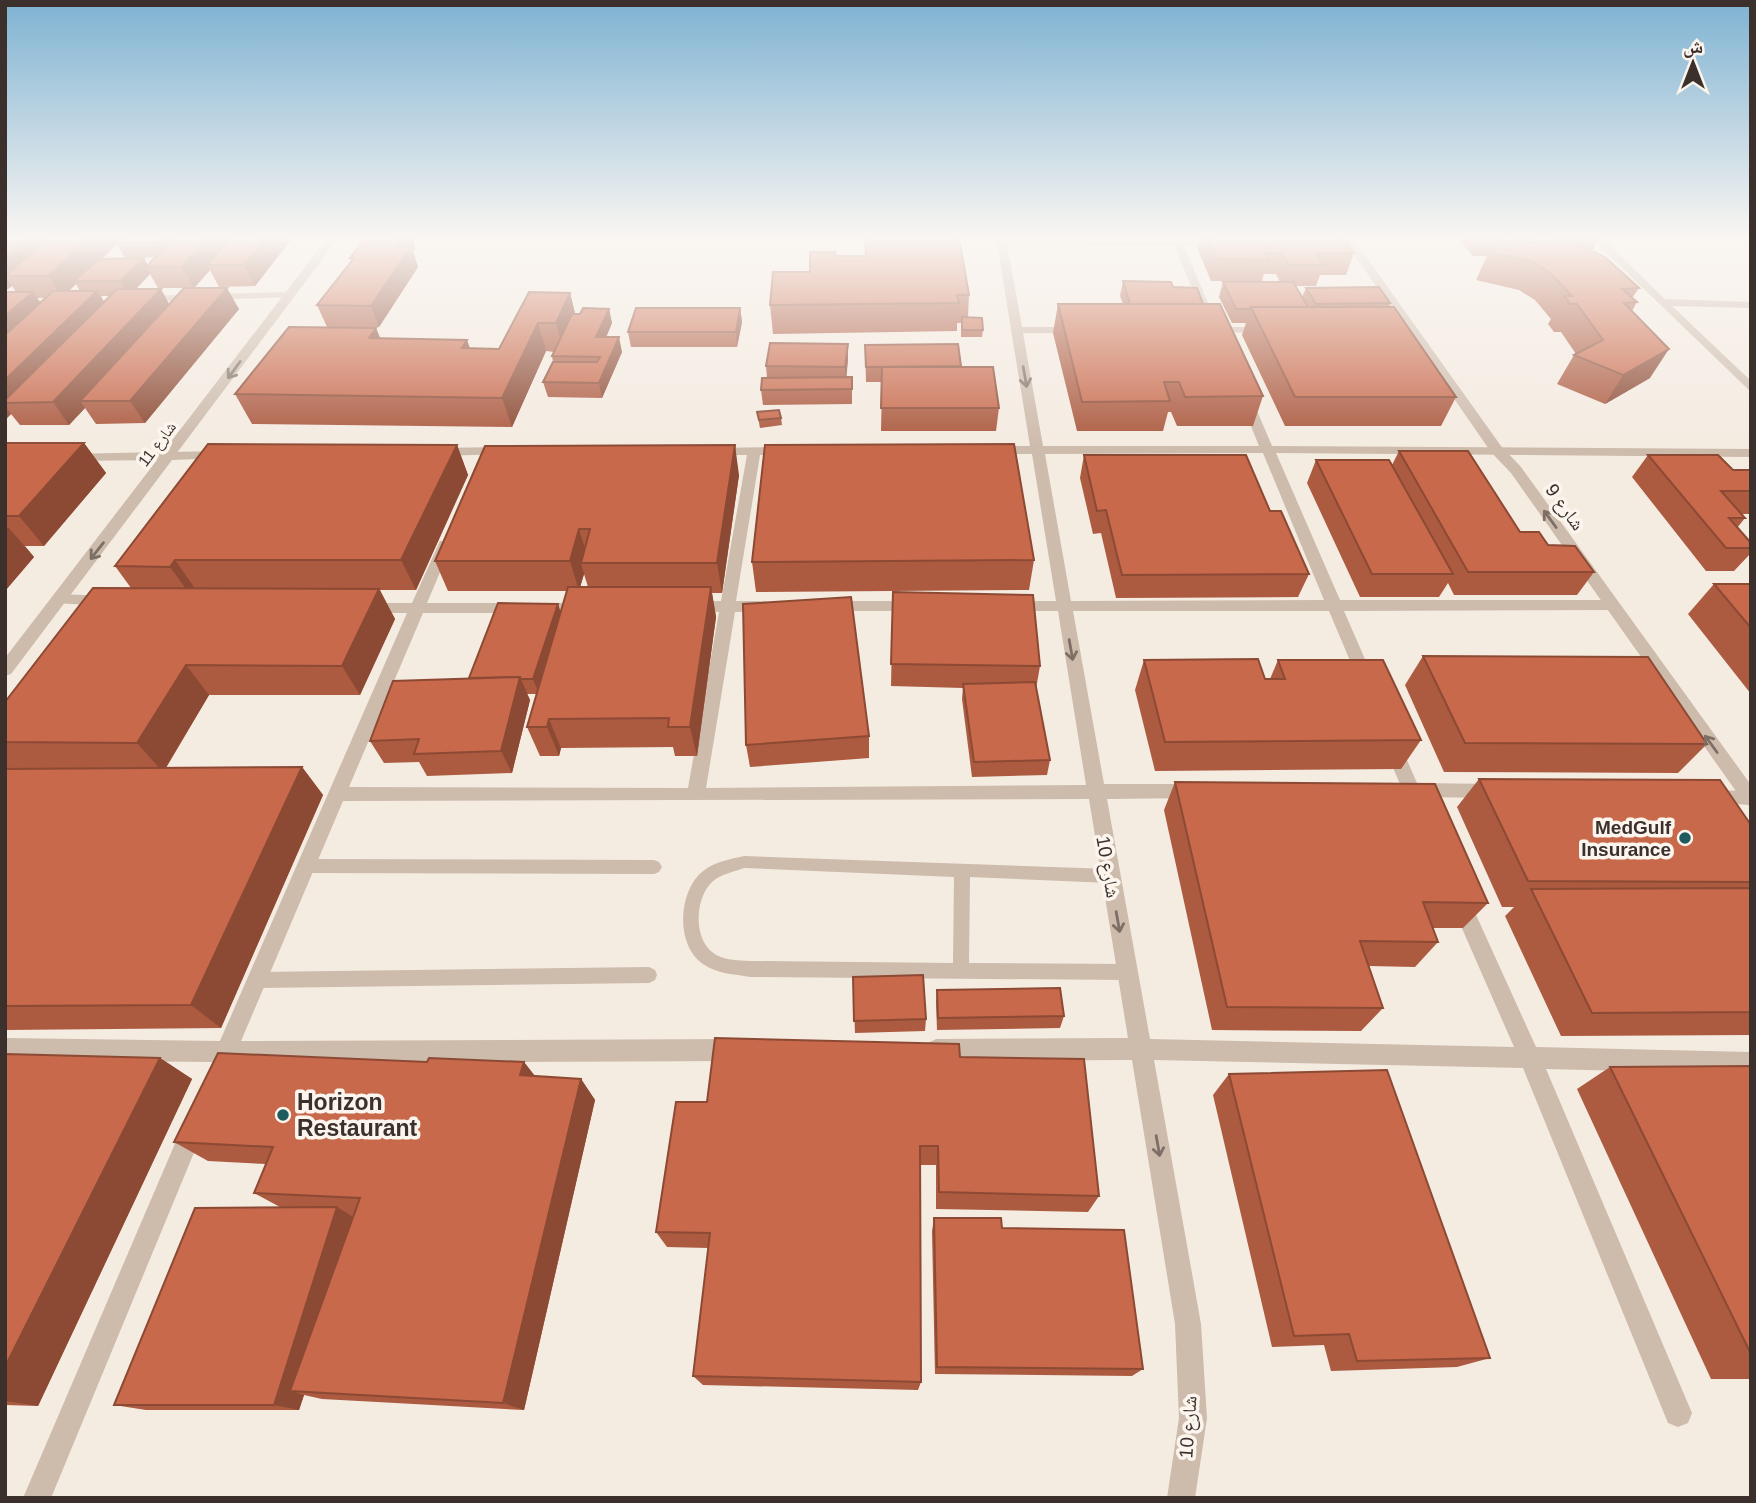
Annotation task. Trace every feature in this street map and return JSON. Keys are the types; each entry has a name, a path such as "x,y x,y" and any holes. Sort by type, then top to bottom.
{"street":[{"name":"شارع 11","path":"5,670 171,456 280,307"},
{"name":"شارع 10","path":"1013,307 1188,1324 1193,1418 1181,1498"},
{"path":"1205,307 1218,336"},
{"name":"شارع 9","path":"1390,307 1496,449 1516,470 1750,799"},
{"path":"1667,307 1751,388"},
{"path":"1017,330 1086,330"},
{"path":"1196,330 1218,336 1281,330"},
{"path":"1242,390 1376,704"},
{"path":"983,450 1496,449 1751,453"},
{"path":"418,452 513,451"},
{"path":"700,451 808,451"},
{"path":"696,796 754,451"},
{"path":"475,476 486,452"},
{"path":"60,457 239,455"},
{"path":"215,1077 454,524"},
{"path":"60,599 128,601"},
{"path":"994,606 1612,605"},
{"path":"674,607 785,606"},
{"path":"812,606 938,606"},
{"path":"347,607 606,607"},
{"path":"1386,728 1404,790 1427,826"},
{"path":"1404,790 1506,792"},
{"path":"336,794 696,796 1219,791"},
{"path":"1696,797 1750,799"},
{"path":"1454,888 1531,1060 1678,1413"},
{"path":"5,1049 226,1052 753,1050"},
{"path":"920,1050 1142,1049 1751,1063"},
{"path":"37,1498 204,1103"}],"lane":[{"path":"1110,876 744,862 724,867 705,879 694,901 691,930 697,950 716,964 750,969 1126,972"},
{"path":"306,866 654,867"},
{"path":"961,969 962,870"},
{"path":"257,980 649,975"}],"building":[{"path":"5,307 15,307 5,316"},
{"path":"35,307 80,307 5,380 5,335"},
{"path":"99,307 144,307 53,402 5,403"},
{"path":"166,307 211,307 130,401 80,401"},
{"path":"521,307 563,307 556,323 538,323 502,398 235,394 289,327 376,328 369,338 467,340 462,348 499,349"},
{"path":"1059,307 1221,307 1263,396 1185,397 1179,382 1164,382 1170,401 1082,402"},
{"path":"1251,307 1394,307 1456,397 1295,397"},
{"path":"1579,307 1628,307 1669,349 1623,375 1574,355 1603,340"},
{"path":"583,308 609,309 596,337 619,337 599,383 543,382 553,362 597,362 600,357 552,356 572,314 580,314"},
{"path":"636,308 740,308 736,332 628,332"},
{"path":"962,317 982,318 983,330 962,330"},
{"path":"770,343 848,344 845,367 766,366"},
{"path":"958,344 961,366 866,367 865,345"},
{"path":"882,367 993,367 999,408 881,408"},
{"path":"852,377 852,389 761,390 762,378"},
{"path":"779,410 781,418 759,420 757,412"},
{"path":"5,443 84,443 19,516 5,516"},
{"path":"208,444 457,445 401,560 175,560 170,567 115,566"},
{"path":"1014,444 1034,560 752,562 765,445"},
{"path":"735,445 717,563 581,563 590,529 579,529 570,561 435,561 485,446"},
{"path":"1399,451 1468,451 1520,532 1539,532 1548,545 1575,546 1594,572 1468,572"},
{"path":"1084,455 1246,455 1270,511 1281,511 1309,574 1122,575 1106,510 1097,511"},
{"path":"1648,455 1718,455 1733,470 1751,470 1751,491 1721,491 1745,518 1729,518 1751,543 1751,548 1726,548"},
{"path":"1316,460 1389,460 1453,574 1372,574"},
{"path":"1714,584 1751,584 1751,628"},
{"path":"568,587 711,587 690,727 668,727 669,718 549,719 547,727 527,727"},
{"path":"93,588 379,589 342,666 186,665 137,743 5,742 5,702"},
{"path":"893,592 1033,595 1040,666 891,664"},
{"path":"851,597 869,736 746,745 743,604"},
{"path":"498,603 558,604 533,679 469,678"},
{"path":"1423,656 1648,657 1707,744 1465,743"},
{"path":"1258,659 1265,679 1285,679 1278,660 1383,660 1421,740 1165,742 1144,660"},
{"path":"520,677 501,751 414,754 419,739 370,741 393,681"},
{"path":"1035,682 1050,760 974,762 963,684"},
{"path":"302,767 191,1005 5,1006 5,769"},
{"path":"1479,779 1720,780 1751,825 1751,882 1528,881"},
{"path":"1175,782 1435,784 1488,903 1423,902 1438,942 1360,941 1383,1008 1227,1007"},
{"path":"1751,888 1751,1012 1592,1013 1531,889"},
{"path":"923,975 926,1019 854,1021 853,977"},
{"path":"1060,988 1064,1016 938,1018 937,990"},
{"path":"715,1038 959,1044 960,1057 1084,1059 1099,1196 939,1192 938,1146 920,1146 921,1382 693,1376 710,1233 656,1232 676,1102 707,1102"},
{"path":"218,1053 427,1062 429,1058 524,1062 520,1075 581,1079 503,1403 290,1391 360,1198 254,1193 273,1147 174,1142"},
{"path":"5,1054 160,1058 5,1367"},
{"path":"1751,1066 1751,1354 1610,1067"},
{"path":"1387,1070 1490,1358 1357,1361 1349,1334 1294,1336 1229,1074"},
{"path":"337,1207 274,1405 114,1405 195,1208"},
{"path":"934,1218 1001,1218 1002,1228 1124,1230 1143,1369 937,1367"}],"place":[{"name":"MedGulf Insurance","path":"1685,838"},
{"name":"Horizon Restaurant","path":"283,1115"}]}
